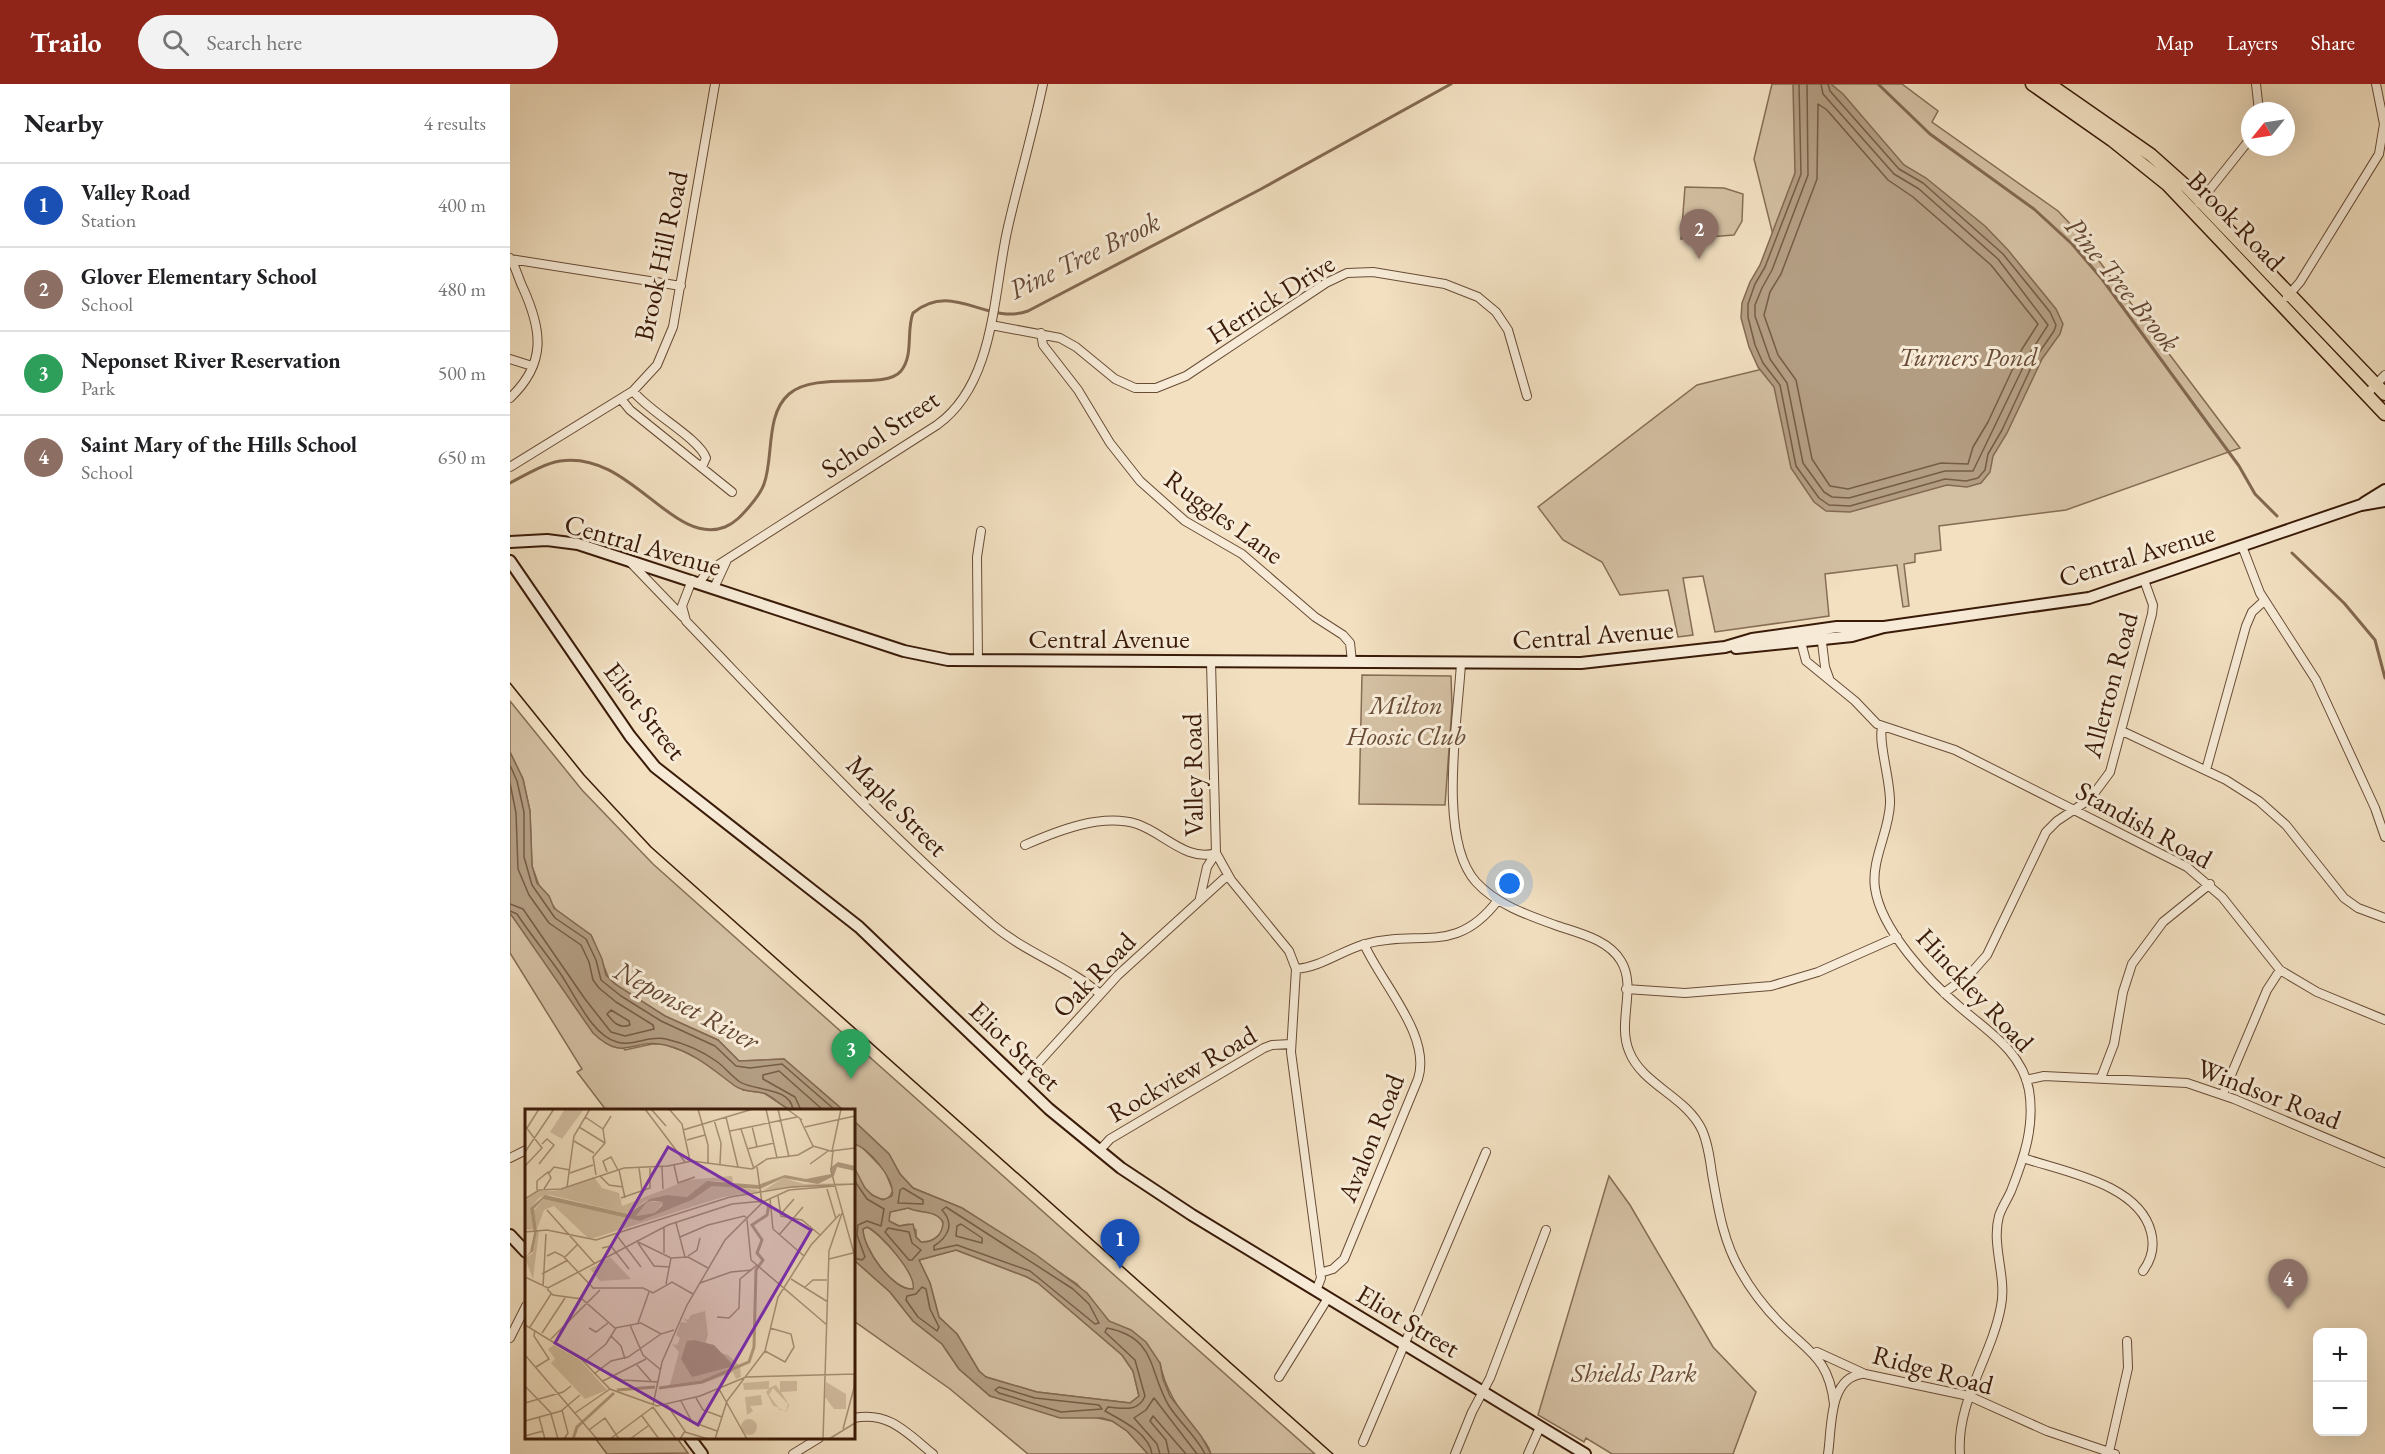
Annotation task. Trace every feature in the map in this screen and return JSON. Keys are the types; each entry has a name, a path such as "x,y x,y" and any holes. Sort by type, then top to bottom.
{"main road":[{"name":"Brook Road","path":"2049,84 2151,155 2286,298 2381,389"},
{"name":"Brook Road","path":"2035,85 2197,205"},
{"name":"Brook Road","path":"2286,298 2385,414"}],"street":[{"name":"Brook Hill Road","path":"510,467 633,391 648,377 664,352 681,286 715,84"},
{"name":"School Street","path":"695,582 707,572 952,414 970,386 992,322 1008,228 1042,84"},
{"path":"2256,84 2258,102"},
{"path":"2286,298 2362,184 2379,154 2384,124 2376,84"},
{"path":"2197,205 2241,150"},
{"path":"510,259 681,286"},
{"path":"510,259 536,318 538,346 532,366 521,386 510,398"},
{"name":"Herrick Drive","path":"992,322 1041,333 1071,344 1103,372 1121,382 1142,389 1156,388 1186,376 1326,283 1347,273 1373,272 1454,286 1484,301 1500,317 1512,338 1527,396"},
{"name":"Ruggles Lane","path":"1041,333 1043,345 1078,390 1110,443 1140,481 1185,521 1242,554 1315,617 1343,634 1350,643 1352,662"},
{"path":"510,359 532,366"},
{"path":"2367,394 2381,389 2385,375"},
{"path":"633,391 649,408 700,448 706,458 702,467"},
{"path":"621,399 630,410 732,492"},
{"name":"Central Avenue","path":"2361,505 2385,490"},
{"name":"Central Avenue","path":"510,542 564,541 926,657 978,661 1595,662 1725,647 1752,639 1821,635 1861,625 1884,627 2071,602 2144,580 2361,505 2385,501"},
{"path":"978,661 977,557 981,531"},
{"path":"2242,546 2264,601 2316,680 2375,808 2385,837"},
{"name":"Maple Street","path":"628,560 942,881 999,930 1100,994"},
{"name":"Eliot Street","path":"510,561 630,736 655,767 859,927 1021,1082 1099,1151 1154,1191 1585,1454"},
{"path":"714,588 726,561"},
{"name":"Allerton Road","path":"1944,993 1971,973 1987,955 2042,839 2058,820 2090,799 2106,779 2122,731 2152,614 2152,601 2144,580"},
{"path":"686,621 682,606 695,582"},
{"path":"2206,770 2246,626 2252,612 2264,601"},
{"path":"1821,635 1825,667 1830,679"},
{"path":"1800,637 1806,661 1830,679 1882,728"},
{"name":"Valley Road","path":"1211,662 1216,853 1228,875 1285,945 1296,969"},
{"path":"1461,663 1453,786 1457,839 1468,871 1477,884 1498,900 1528,916 1591,938 1608,947 1623,965 1626,989 1623,1020 1629,1052 1640,1069 1685,1106 1700,1127 1707,1147 1723,1230 1736,1263 1769,1311 1809,1347 1827,1371 1834,1404"},
{"name":"Standish Road","path":"1882,728 1943,745 2187,867 2210,884 2280,970 2317,992 2385,1020"},
{"name":"Hinckley Road","path":"1882,728 1890,801 1874,885 1880,907 1898,937 1944,993 2005,1045 2026,1080 2031,1124 2023,1158 1998,1224 2003,1286 2001,1309 1992,1343 1970,1396 1960,1437 1960,1454"},
{"path":"2122,731 2242,789 2281,819 2349,902 2385,918"},
{"path":"1025,845 1075,827 1121,822 1143,827 1196,856 1216,853"},
{"path":"1200,898 1207,867 1216,853"},
{"name":"Oak Road","path":"1021,1082 1100,994 1200,898 1228,875"},
{"path":"2101,1078 2114,1044 2123,992 2132,964 2163,922 2210,884"},
{"path":"1316,1291 1320,1283 1320,1273 1291,1044 1296,969 1315,966 1364,944 1385,940 1420,940 1454,933 1477,923 1498,900"},
{"path":"1626,989 1685,993 1771,986 1818,972 1898,937"},
{"name":"Avalon Road","path":"1320,1273 1333,1269 1344,1259 1422,1066 1421,1052 1415,1036 1364,944"},
{"path":"2223,1094 2267,990 2280,970"},
{"name":"Rockview Road","path":"1099,1151 1110,1139 1264,1048 1291,1044"},
{"name":"Windsor Road","path":"2026,1080 2044,1076 2178,1082 2223,1094 2385,1163"},
{"path":"510,1158 525,1148"},
{"path":"1363,1442 1486,1152"},
{"path":"2023,1158 2105,1186 2136,1204 2148,1222 2153,1242 2150,1262 2143,1271"},
{"path":"1455,1454 1483,1393 1546,1230"},
{"path":"511,1238 525,1251"},
{"path":"1279,1377 1328,1298"},
{"path":"510,1338 525,1308"},
{"path":"2112,1453 2128,1368 2127,1341"},
{"name":"Ridge Road","path":"1809,1347 1865,1374 1970,1396 2046,1431 2112,1453"},
{"path":"1828,1454 1834,1404 1840,1388 1849,1379 1865,1374"},
{"path":"855,1418 878,1416 896,1424 933,1454"},
{"path":"1528,1454 1540,1427"},
{"path":"691,1439 702,1454"},
{"path":"793,1454 816,1439"}],"green space":[{"name":"Turners Pond","path":"1772,84 1902,84 1938,111 1932,122 2058,211 2075,229 2240,448 2066,510 1939,526 1941,550 1915,554 1915,562 1904,564 1909,606 1903,607 1897,565 1825,574 1829,616 1715,632 1703,576 1683,578 1693,635 1678,637 1668,590 1620,595 1602,562 1563,540 1538,507 1697,385 1804,359 1754,159"},
{"path":"1685,187 1724,188 1743,194 1742,221 1734,235 1681,239"},
{"name":"Milton Hoosic Club","path":"1362,675 1451,676 1452,707 1445,805 1359,804"},
{"path":"510,701 582,790 653,864 1315,1454 1211,1454 1173,1399 1160,1363 1109,1321 1077,1284 962,1208 913,1188 900,1174 889,1154 855,1122 855,1109 842,1109 784,1059 739,1061 718,1040 665,1016 609,979 591,935 559,914 540,888 532,866 530,811 523,779 510,752"},
{"path":"510,913 555,976 625,1050 652,1044 664,1044 712,1066 743,1090 764,1093 788,1109 605,1109 577,1072 582,1069 510,953"},
{"path":"855,1144 860,1145 885,1171 893,1191 888,1199 876,1197 866,1190 856,1174"},
{"name":"Shields Park","path":"1609,1176 1630,1205 1713,1347 1756,1392 1733,1454 1612,1454 1586,1438 1584,1442 1538,1415"},
{"path":"908,1208 933,1213 941,1218 943,1228 941,1232 931,1240 921,1242 916,1237 916,1230 909,1224 899,1226 889,1221 890,1212"},
{"path":"867,1227 880,1237 904,1264 910,1274 914,1289 897,1283 881,1267 864,1237 863,1229"},
{"path":"956,1250 1038,1283 1122,1355 1133,1371 1139,1396 1130,1403 1037,1392 986,1377 979,1371 957,1334 939,1317 930,1283 919,1260"},
{"path":"855,1261 890,1292 913,1321 942,1344 959,1369 990,1396 1112,1421 1127,1431 1148,1454 1028,1454 950,1389 855,1322"},
{"path":"596,1439 678,1439 688,1453 607,1454"}],"water":[{"path":"1793,84 1831,84 1843,94 1904,165 1926,178 1985,226 2008,250 2056,309 2063,324 2060,334 2042,359 2007,433 1993,456 1990,472 1981,483 1967,487 1947,485 1850,512 1826,511 1814,502 1791,468 1774,387 1758,367 1749,347 1741,318 1742,303 1760,265 1795,173"},
{"path":"510,752 523,779 530,811 532,866 537,883 549,896 554,908 591,935 602,959 606,975 615,984 665,1016 718,1040 739,1061 784,1059 842,1109 790,1109 766,1094 739,1088 702,1062 675,1048 654,1043 621,1048 604,1042 593,1033 510,913"},
{"path":"855,1122 889,1154 900,1174 913,1188 962,1208 1035,1254 1087,1293 1109,1321 1131,1330 1146,1342 1160,1363 1170,1396 1201,1436 1211,1454 1148,1454 1127,1431 1112,1421 1102,1418 1060,1418 990,1396 959,1369 942,1344 913,1321 890,1292 855,1261 855,1169 865,1188 872,1195 883,1200 892,1196 890,1182 880,1165 860,1146 855,1144","holes":["908,1208 932,1213 940,1218 943,1227 937,1237 921,1242 916,1237 913,1224 899,1226 889,1221 890,1212","867,1227 880,1237 904,1265 913,1283 913,1289 905,1288 897,1283 880,1267 864,1237 863,1229","956,1250 1038,1283 1122,1355 1133,1371 1139,1396 1130,1403 1037,1392 986,1377 979,1371 957,1334 939,1317 930,1283 919,1260"]}],"waterway":[{"name":"Pine Tree Brook","path":"510,483 554,462 585,461 608,469 687,524 706,529 725,527 744,513 763,487 773,425 781,403 789,394 801,387 816,383 881,380 893,377 905,365 913,313 928,304 942,301 956,302 998,313 1013,314 1028,311 1261,189 1451,84"},
{"name":"Pine Tree Brook","path":"1878,84 1930,134 2034,209 2072,244 2102,279 2239,466 2255,494 2277,516"},
{"name":"Pine Tree Brook","path":"2292,553 2344,603 2375,640 2385,678"}],"tram line":[{"path":"510,683 584,775 651,847 1333,1454"}],"place":[{"name":"Glover Elementary School","path":"1699,259"},
{"name":"Neponset River Reservation","path":"851,1079"},
{"name":"Valley Road","path":"1120,1269"},
{"name":"Saint Mary of the Hills School","path":"2288,1309"}],"water label":[{"name":"Neponset River","path":"687,1005"}]}
